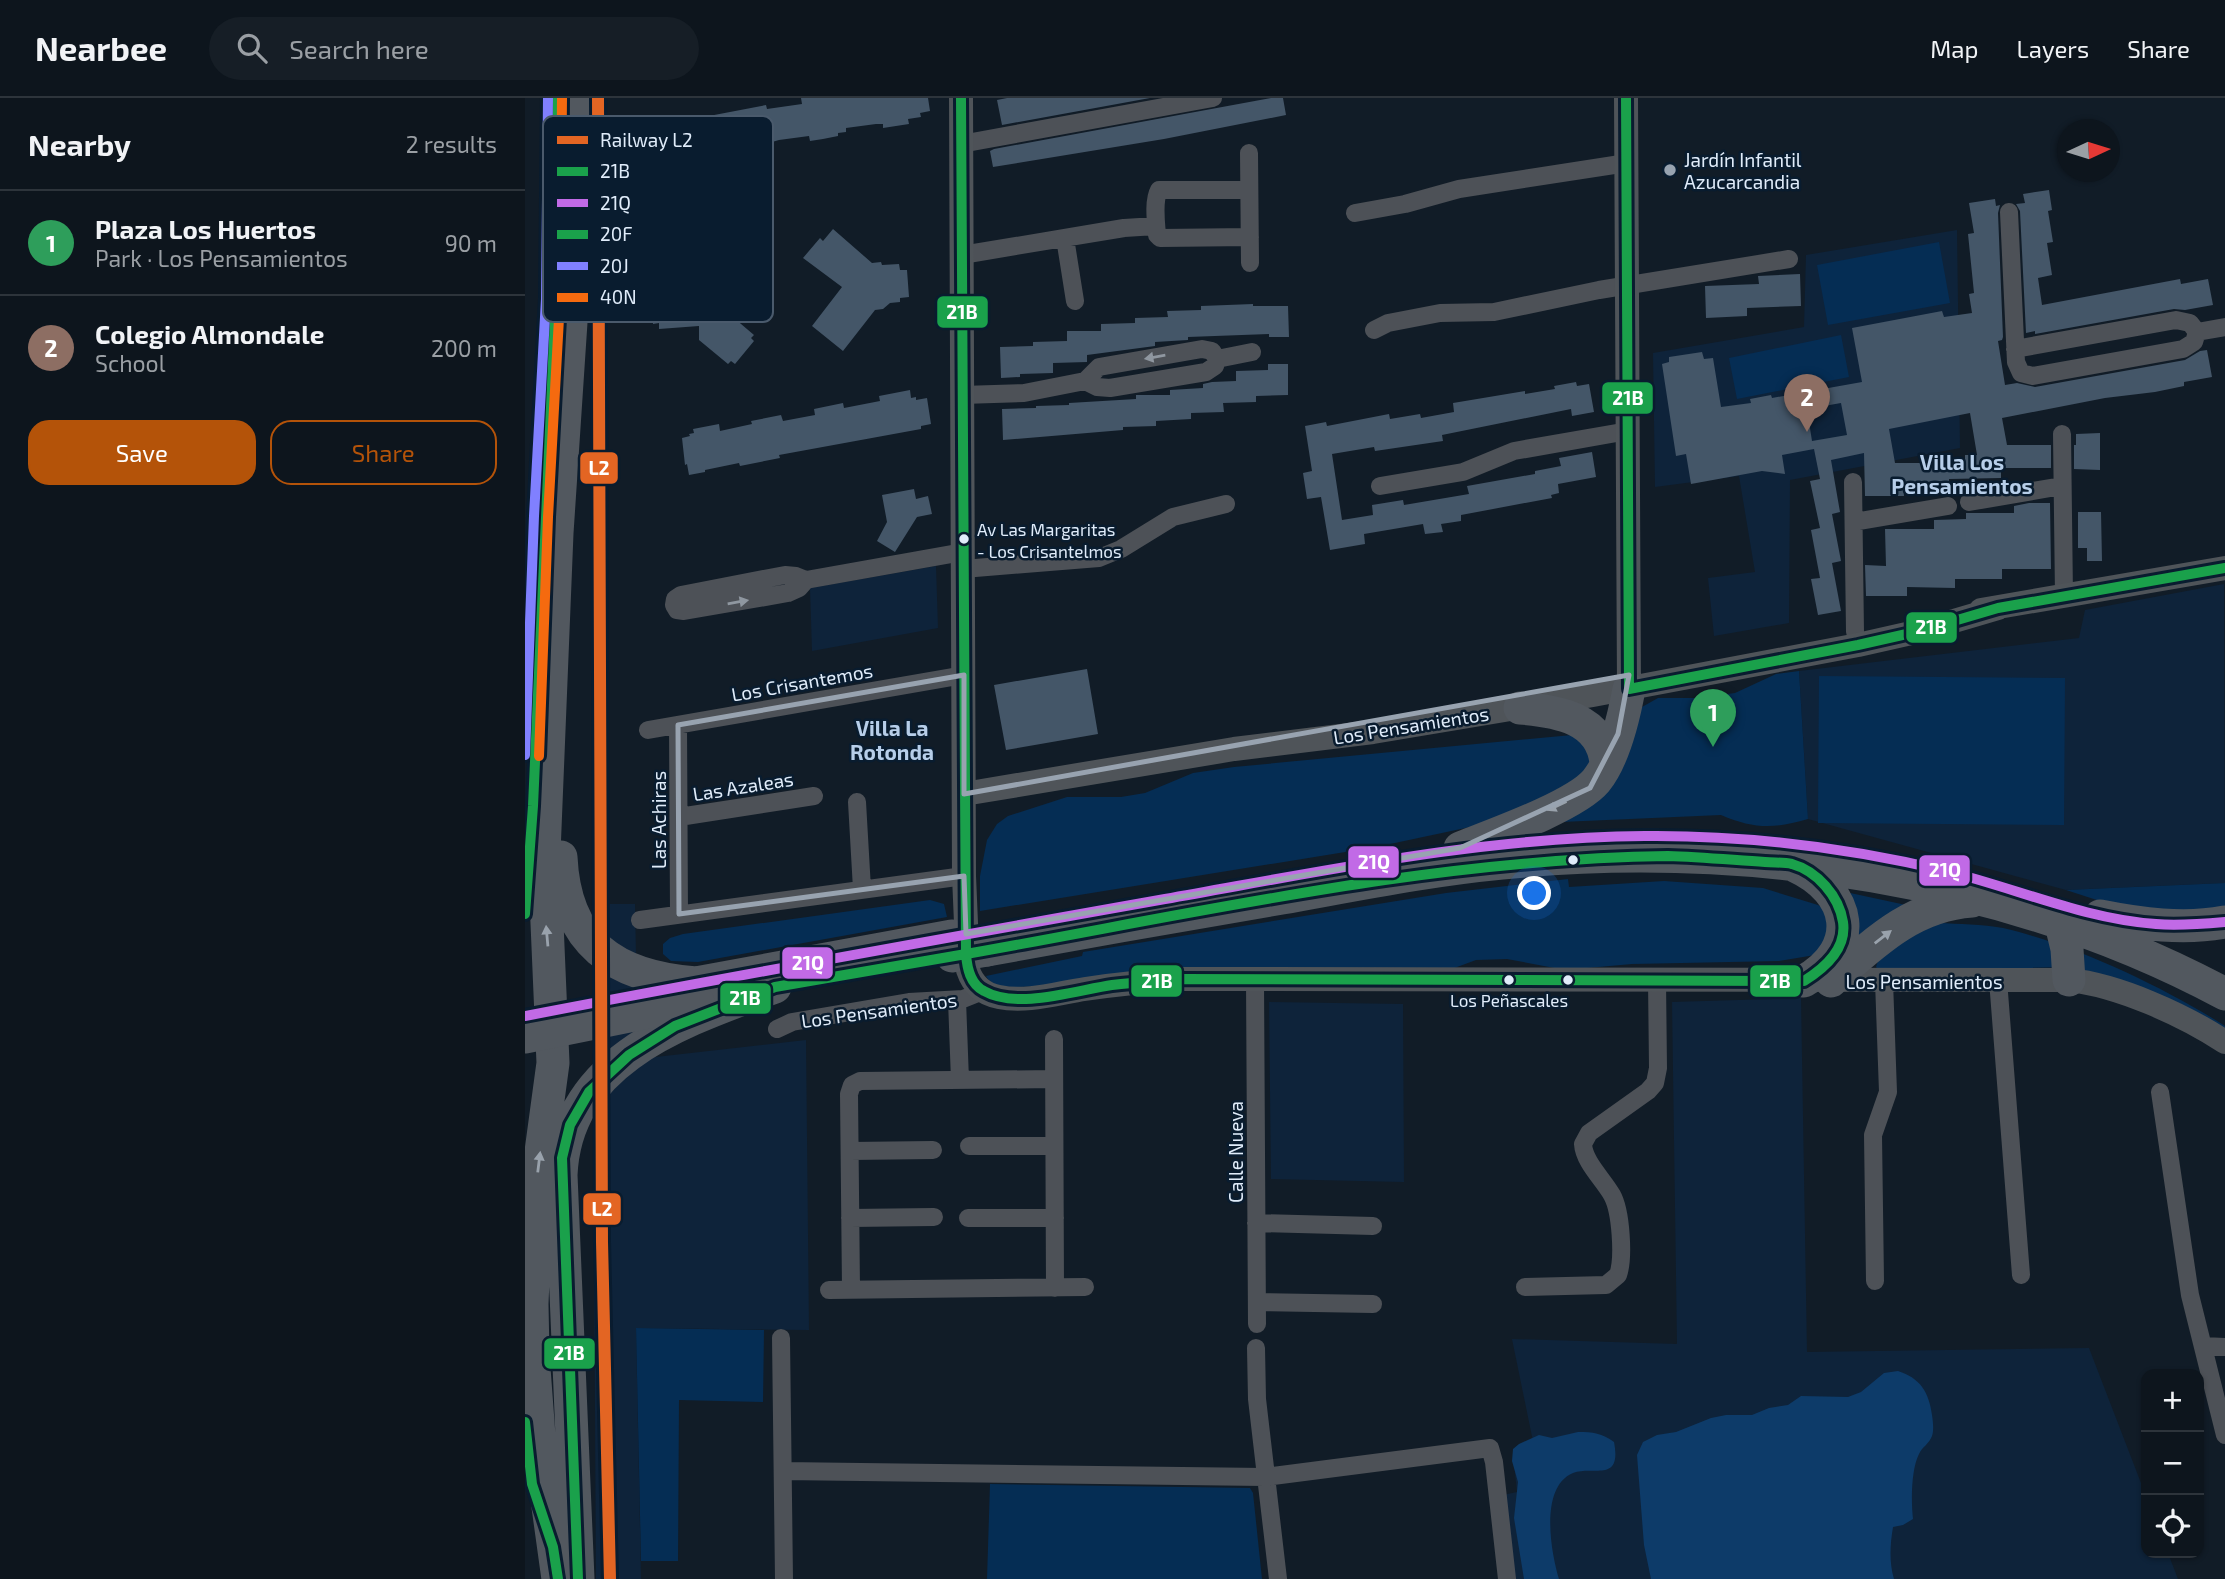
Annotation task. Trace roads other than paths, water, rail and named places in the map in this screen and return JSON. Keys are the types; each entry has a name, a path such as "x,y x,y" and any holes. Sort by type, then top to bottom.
{"highway":[{"path":"574,98 574,116"},
{"path":"558,1579 540,1448 532,1304 537,1181 554,1063 544,853 559,493 572,322"},
{"path":"577,322 577,491 561,856 563,885 572,914 588,939 611,960 652,976 697,1000"},
{"path":"1460,848 1580,795 1598,779 1618,734 1629,682"},
{"path":"1520,708 1560,714 1586,725 1599,739 1606,763"},
{"path":"987,940 1460,848 1511,842 1693,837 1781,843 1855,853 1946,872 2049,899 2100,916 2225,971"},
{"path":"525,1037 987,940 1502,863 1647,856 1722,858 1793,865 1879,878 1983,901 2061,924 2150,958 2225,994"},
{"path":"1793,865 1824,885 1836,903 1843,922 1844,932 1837,951 1823,968 1818,981"},
{"path":"1818,981 1905,921 1944,906 1983,901"},
{"path":"2100,916 2153,924 2198,925 2225,922"},
{"path":"2061,924 2067,949 2069,980"},
{"path":"525,1016 697,1000 775,987 952,946"},
{"path":"578,1579 561,1175 565,1141 582,1102 614,1066 651,1040 697,1000"}],"main road":[{"path":"961,98 964,876 968,970 971,979 983,991"},
{"path":"1626,98 1629,682"},
{"name":"Los Pensamientos","path":"964,794 1234,749 1327,738 1520,708 1855,632 2225,568"},
{"name":"Los Pensamientos","path":"1234,749 1286,735 1858,645 1920,631 1998,608"},
{"name":"Los Pensamientos","path":"983,991 999,998 1016,999 1144,981 2069,980 2102,987 2178,1015 2225,1042"}],"street":[{"path":"961,144 1213,98"},
{"path":"1249,153 1250,263"},
{"path":"1355,213 1405,204 1459,189 1627,163"},
{"path":"1249,190 1160,190 1156,195 1156,226 1160,238 1250,237"},
{"path":"2009,212 2017,369 2027,376 2183,349 2194,342 2197,332"},
{"path":"962,255 1124,228 1156,226"},
{"path":"1066,238 1075,301"},
{"path":"1374,330 1388,323 1440,313 1494,312 1789,259"},
{"path":"2015,349 2176,320 2190,323 2197,332"},
{"path":"2197,332 2225,327"},
{"path":"963,395 1024,393 1085,381 1099,368 1202,349 1212,351 1217,359 1252,352"},
{"path":"1380,486 1462,471 1525,449 1628,431"},
{"path":"2062,434 2064,596"},
{"path":"1853,482 1855,632"},
{"path":"1969,502 2062,486"},
{"path":"806,580 799,588 788,593 684,611 677,610 674,605 675,599 681,595 785,575 806,580 963,560 1099,558 1121,549 1173,517 1226,504"},
{"path":"1854,522 1948,506"},
{"name":"Los Crisantemos","path":"648,730 964,675"},
{"name":"Las Achiras","path":"678,725 679,914"},
{"name":"Las Azaleas","path":"679,817 814,796"},
{"path":"857,802 862,889"},
{"path":"640,920 964,876"},
{"name":"Calle Nueva","path":"1255,980 1257,1324"},
{"path":"1525,1287 1606,1285 1618,1275 1619,1219 1616,1203 1585,1154 1583,1143 1588,1133 1648,1091 1655,1083 1658,1068 1657,980"},
{"path":"1875,1280 1873,1135 1887,1101 1888,1091 1884,981"},
{"path":"1999,981 2021,1275"},
{"name":"Los Pensamientos","path":"777,1029 792,1022 900,1004 969,998 983,991"},
{"path":"957,1000 960,1080"},
{"path":"1054,1039 1055,1288"},
{"path":"851,1290 849,1094 856,1083 1054,1079"},
{"path":"2160,1092 2188,1283 2225,1435"},
{"path":"969,1146 1054,1146"},
{"path":"850,1151 933,1150"},
{"path":"850,1218 934,1217"},
{"path":"968,1218 1055,1217"},
{"path":"1256,1223 1373,1226"},
{"path":"829,1290 1085,1287"},
{"path":"1257,1302 1373,1304"},
{"path":"781,1338 784,1579"},
{"path":"2203,1346 2225,1348"},
{"path":"1256,1348 1255,1374 1278,1579"},
{"path":"783,1471 1265,1477 1490,1448 1494,1462 1507,1579"}],"rail line":[{"name":"L2","path":"598,98 598,116"},
{"name":"L2","path":"599,322 602,1242 610,1579"}],"place":[{"name":"Jardín Infantil Azucarcandia","path":"1670,170"},
{"name":"Colegio Almondale","path":"1807,432"},
{"name":"Av Las Margaritas - Los Crisantelmos","path":"964,539"},
{"name":"Plaza Los Huertos","path":"1713,747"},
{"name":"Los Peñascales","path":"1509,980"}],"district":[{"name":"Villa Los Pensamientos","path":"1962,473"},
{"name":"Villa La Rotonda","path":"892,739"}]}
